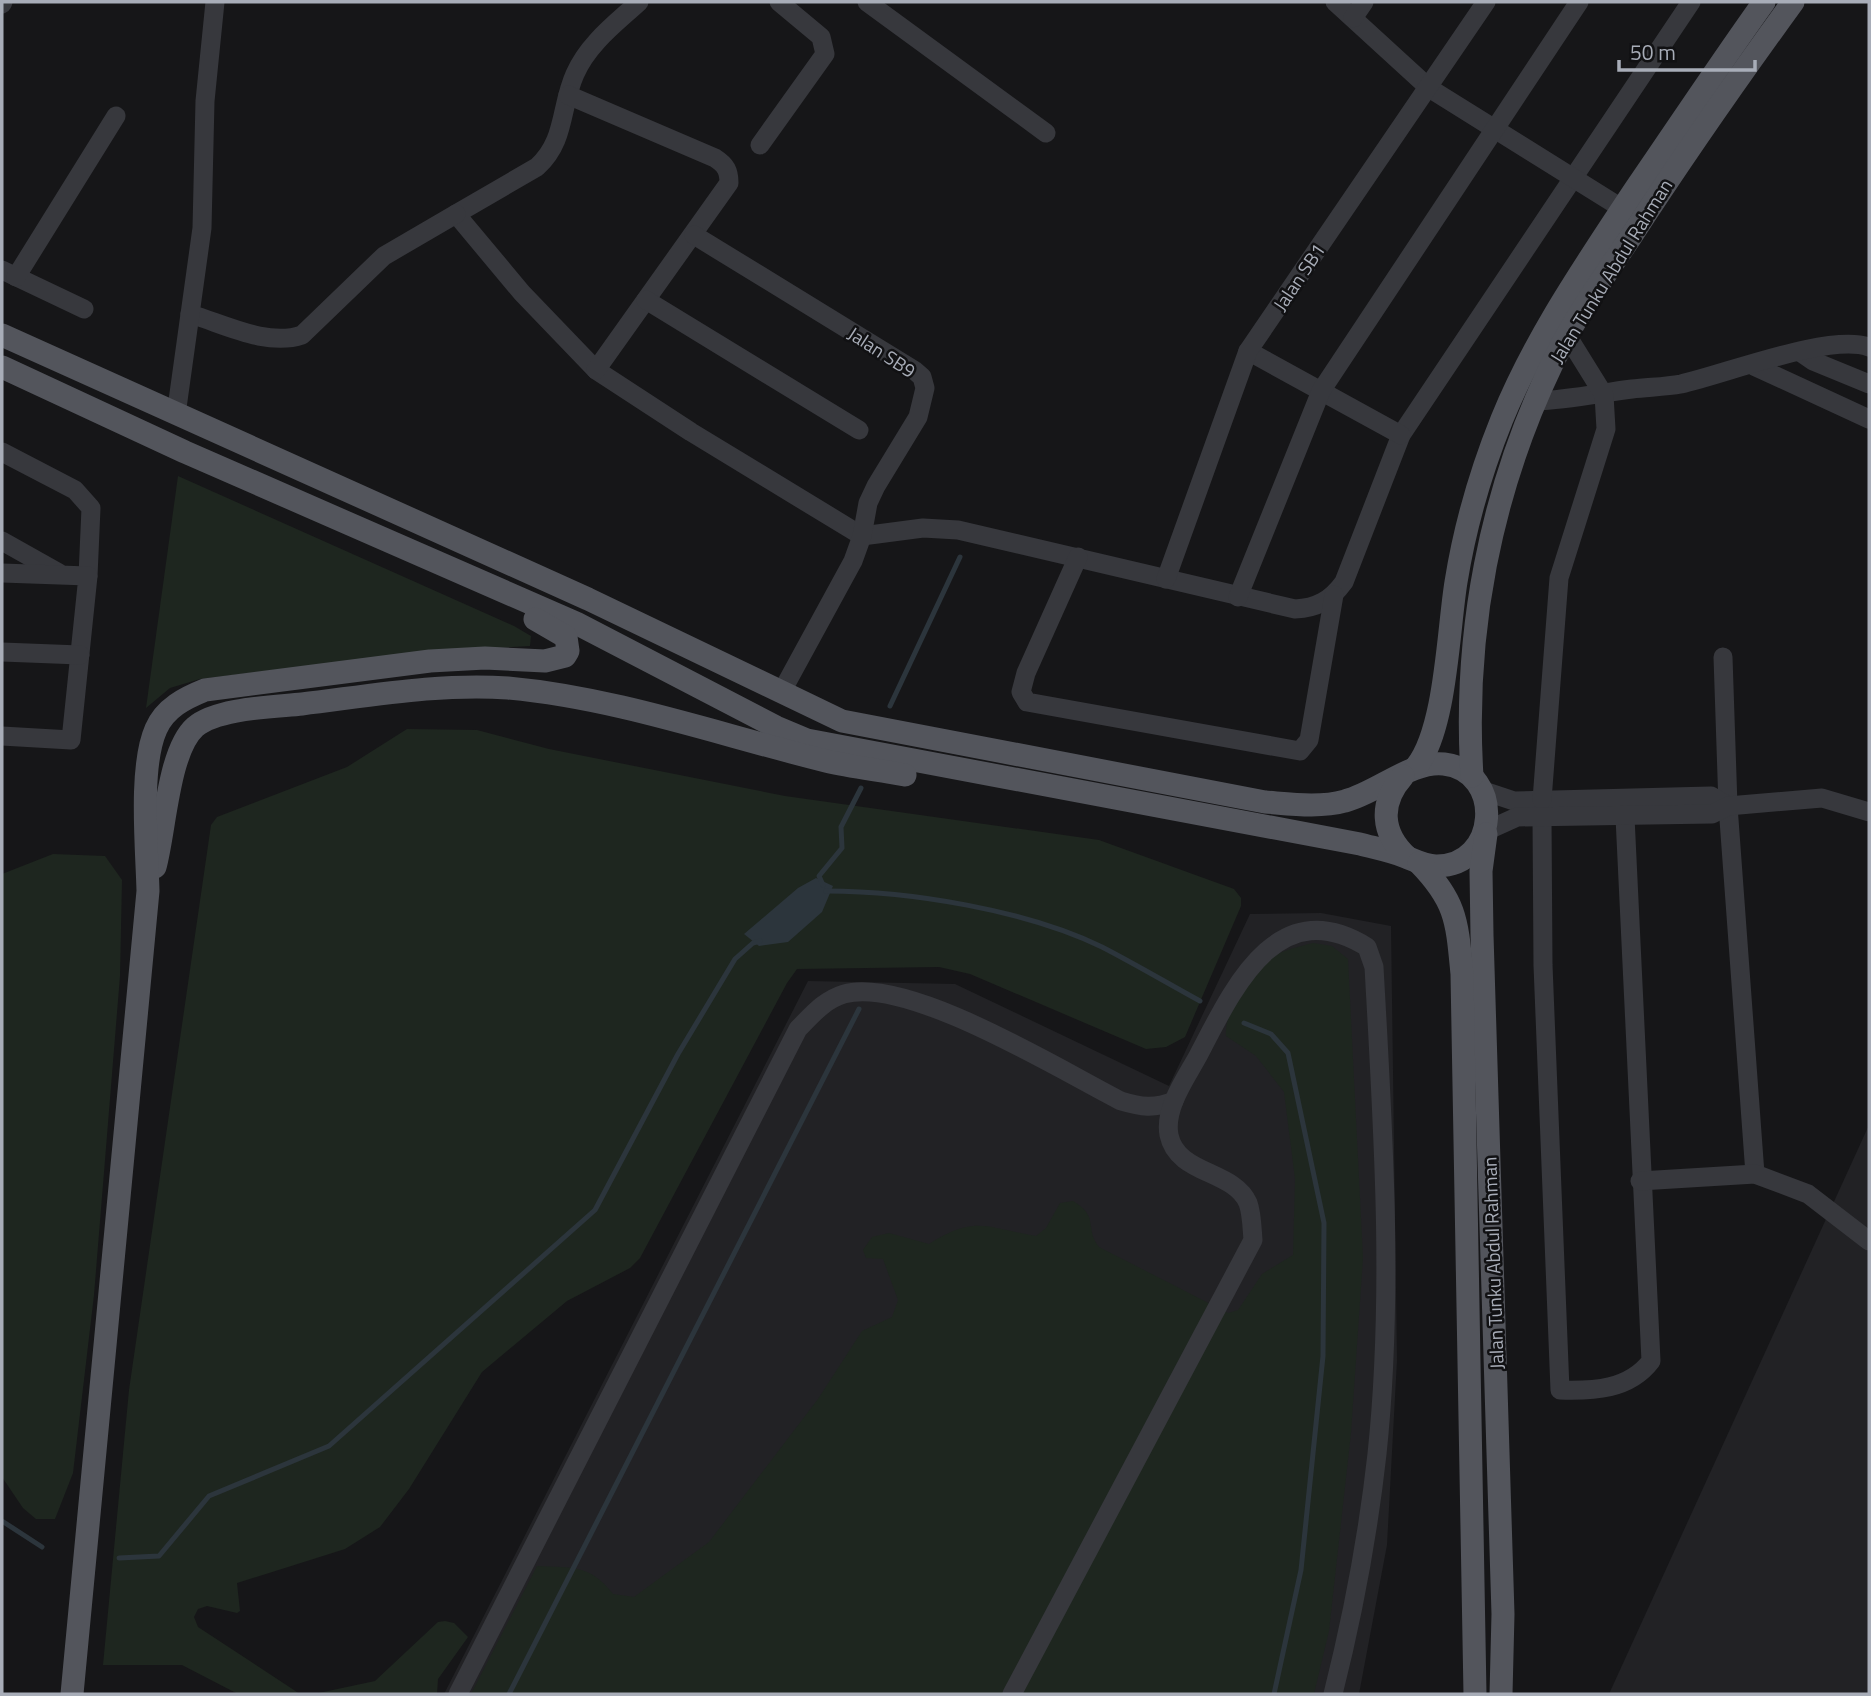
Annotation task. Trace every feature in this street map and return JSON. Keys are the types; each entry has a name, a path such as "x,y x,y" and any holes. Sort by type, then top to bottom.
{"main road":[{"name":"Jalan Tunku Abdul Rahman","path":"1409,771 1432,734 1441,696 1456,580 1482,472 1525,367 1555,312 1764,2"},
{"name":"Jalan Tunku Abdul Rahman","path":"1476,783 1469,701 1480,585 1507,476 1536,401 1553,362 1587,303 1722,100 1793,2"},
{"path":"2,334 176,415 576,593 842,721 1265,802 1306,805 1345,802 1409,771 1445,764 1476,783 1488,811 1486,831 1479,846 1459,861 1436,866 1360,844 807,740 776,727 576,623 185,452 2,367"},
{"path":"72,1694 148,891 146,832 150,758 155,730 167,712 185,698 205,690 430,661 556,660 568,651 566,637 546,624 321,522 185,452"},
{"path":"148,891 164,834 175,760 183,741 196,726 215,716 248,710 380,695 504,688 560,694 616,704 829,762 946,782 1067,790"},
{"path":"1409,771 1386,802 1385,818 1396,846 1413,860"},
{"name":"Jalan Tunku Abdul Rahman","path":"1486,831 1481,871 1482,934 1500,1517 1501,1694"},
{"name":"Jalan Tunku Abdul Rahman","path":"1413,860 1441,886 1451,904 1458,930 1462,974 1475,1694"}],"street":[{"path":"176,415 202,228 205,101 215,2"},
{"path":"190,314 268,338 289,340 302,335 384,256 537,167 548,156 558,138 573,77 593,46 639,2"},
{"path":"760,145 825,54 821,37 779,2"},
{"path":"867,2 1046,132"},
{"path":"1335,2 1359,10 1429,88 1623,209"},
{"name":"Jalan SB1","path":"1166,579 1248,351 1486,2"},
{"path":"1238,597 1321,391 1579,2"},
{"path":"1078,557 1026,673 1021,692 1027,702 1300,751 1310,740 1334,596 1343,582 1401,435 1691,2"},
{"path":"568,94 723,163 729,183 596,370"},
{"path":"84,309 9,274 116,116"},
{"path":"456,214 530,303 596,370 691,432 862,536 902,529 958,530 1295,609 1309,608 1334,596"},
{"name":"Jalan SB9","path":"694,235 922,377 924,401 868,503 862,536"},
{"path":"646,300 859,430"},
{"path":"1568,337 1604,395 1606,429 1559,578 1542,809 1543,965 1560,1390 1600,1391 1641,1374 1651,1361 1640,1181 1625,817"},
{"path":"1536,401 1604,395 1678,384 1754,366 1772,358 1837,344 1858,343 1869,346"},
{"path":"1248,351 1401,435"},
{"path":"1800,352 1812,361 1869,384"},
{"path":"1754,366 1869,419"},
{"path":"2,452 75,490 91,508 88,576 71,740 2,736"},
{"path":"781,693 843,582 862,536"},
{"path":"2,541 64,575"},
{"path":"2,573 88,576"},
{"path":"2,652 80,655"},
{"path":"1723,657 1728,806 1755,1174"},
{"path":"1476,783 1514,801 1542,809 1625,817 1712,814 1728,806 1822,798 1869,812"},
{"path":"1486,831 1542,809 1711,796 1728,806"},
{"path":"1012,1694 1253,1240 1248,1202 1237,1190 1176,1152 1169,1134 1174,1101 1236,986 1265,949 1284,937 1304,932 1349,935 1367,947 1374,967 1385,1283 1377,1454 1353,1614 1333,1694"},
{"path":"458,1694 798,1029 820,1006 844,994 869,991 897,995 936,1007 1121,1101 1144,1108 1158,1108 1174,1101"},
{"path":"1640,1181 1755,1174 1808,1194 1869,1241"}],"shaded area":[{"path":"178,476 514,626 531,636 530,646 428,652 200,679 170,688 146,708"},
{"path":"407,729 477,730 549,749 785,796 1099,840 1234,889 1241,898 1241,906 1185,1037 1166,1047 1146,1049 970,974 939,967 797,969 787,983 640,1258 630,1268 567,1301 482,1372 409,1489 380,1527 345,1549 237,1583 240,1611 237,1613 207,1606 198,1609 194,1617 198,1627 300,1694 238,1694 182,1665 103,1665 129,1390 211,825 217,817 347,767"},
{"path":"53,854 105,856 122,880 120,976 94,1295 73,1473 55,1519 36,1519 23,1508 2,1477 2,874"},
{"path":"816,878 833,886 822,912 788,942 759,946 744,934 798,888"},
{"path":"1321,913 1391,926 1397,1360 1387,1545 1359,1694 444,1694 808,981 955,984 1169,1086 1250,914"},
{"path":"1313,943 1332,946 1348,959 1363,1258 1351,1433 1329,1631 1314,1694 471,1694 537,1566 588,1572 605,1584 613,1594 634,1597 709,1542 818,1399 862,1331 892,1317 898,1300 883,1259 866,1258 863,1250 872,1237 889,1233 929,1244 971,1226 993,1227 1036,1236 1046,1228 1060,1203 1073,1201 1086,1212 1099,1247 1228,1313 1238,1310 1262,1274 1293,1255 1295,1179 1284,1092 1256,1056 1226,1036 1226,1027 1238,995 1266,960"},
{"path":"1869,1125 1869,1694 1609,1694"},
{"path":"438,1622 454,1623 468,1637 438,1679 437,1694 314,1694 375,1681"}],"waterway":[{"path":"890,706 960,557"},
{"path":"823,885 819,876 842,848 841,827 861,788"},
{"path":"826,891 930,899 1039,923 1102,947 1200,1001"},
{"path":"119,1558 159,1556 209,1496 329,1446 595,1210 678,1054 735,959 753,943 760,941"},
{"path":"509,1694 859,1009"},
{"path":"1244,1023 1271,1034 1288,1053 1324,1223 1323,1356 1301,1570 1274,1694"},
{"path":"2,1521 42,1547"}]}
